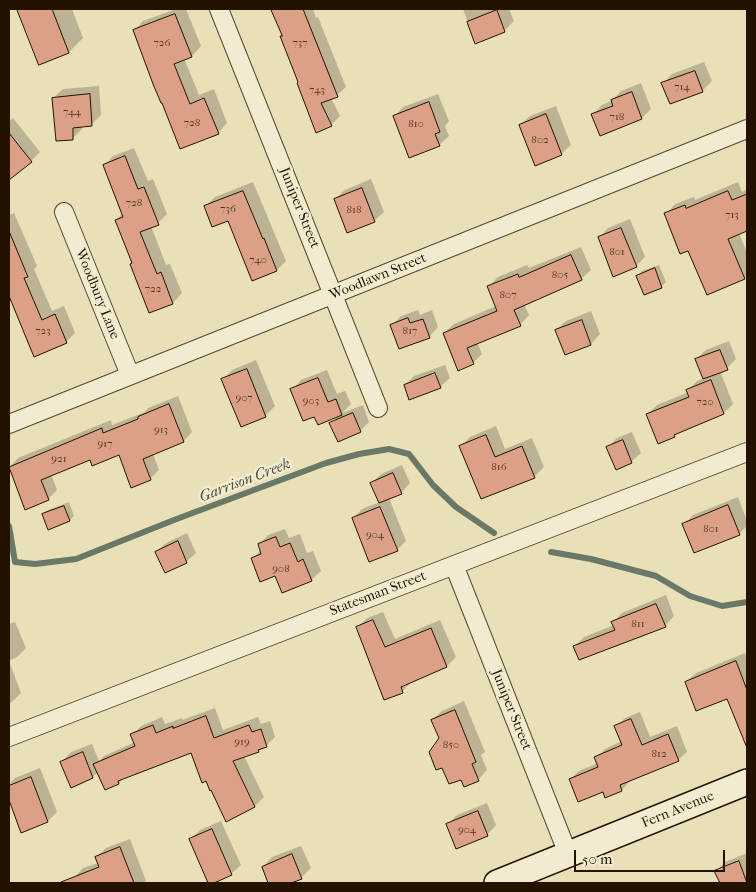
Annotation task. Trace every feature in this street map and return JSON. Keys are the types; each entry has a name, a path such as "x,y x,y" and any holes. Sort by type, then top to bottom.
{"main road":[{"name":"Fern Avenue","path":"497,883 747,782"}],"street":[{"name":"Juniper Street","path":"219,9 378,408"},
{"name":"Woodlawn Street","path":"9,424 747,129"},
{"name":"Woodbury Lane","path":"64,212 130,376"},
{"name":"Statesman Street","path":"9,737 747,452"},
{"name":"Juniper Street","path":"454,565 568,854"}],"building":[{"path":"17,9 52,9 69,53 39,65"},
{"path":"271,9 303,9 338,97 321,103 332,126 316,133"},
{"path":"497,10 505,32 475,44 467,22"},
{"path":"175,14 192,57 174,64 190,104 204,98 219,134 180,149 133,30"},
{"path":"695,71 703,92 670,104 661,83"},
{"path":"632,92 642,119 600,136 591,114 613,106 611,100"},
{"path":"90,94 92,126 73,128 73,140 56,141 52,98"},
{"path":"429,102 440,132 435,134 440,146 409,158 393,116"},
{"path":"546,114 562,155 535,166 519,125"},
{"path":"9,133 32,162 9,180"},
{"path":"125,156 138,189 144,187 159,225 140,232 157,274 161,272 173,304 149,313 115,220 123,217 103,165"},
{"path":"362,188 375,222 347,233 334,199"},
{"path":"243,191 277,271 252,281 228,221 212,227 204,206"},
{"path":"728,191 732,200 747,194 747,231 728,239 745,279 707,295 688,251 680,254 664,213 685,205 686,208"},
{"path":"621,228 637,267 613,277 598,237"},
{"path":"9,231 28,277 24,278 42,320 55,314 67,343 34,357 9,296"},
{"path":"571,255 582,280 514,310 521,326 467,348 474,364 458,371 443,333 497,311 487,286 518,274 519,277"},
{"path":"655,268 662,288 644,295 636,276"},
{"path":"408,318 410,323 423,319 430,338 399,349 390,325"},
{"path":"582,320 591,345 565,355 555,330"},
{"path":"720,350 728,370 703,379 695,359"},
{"path":"247,369 266,417 241,427 221,379"},
{"path":"435,373 441,388 409,400 404,385"},
{"path":"318,378 328,402 336,399 342,415 318,425 314,417 303,421 290,389"},
{"path":"711,380 724,414 674,435 675,437 658,444 646,414 689,397 686,390"},
{"path":"169,404 184,442 143,459 151,480 131,488 119,455 92,466 90,460 41,480 49,500 25,510 9,467 102,428 103,433"},
{"path":"353,413 361,432 338,442 329,423"},
{"path":"486,435 495,457 522,446 535,478 481,499 459,446"},
{"path":"623,440 632,463 616,470 606,447"},
{"path":"393,473 402,494 379,503 370,483"},
{"path":"728,505 740,535 694,553 682,524"},
{"path":"64,506 70,521 48,530 42,514"},
{"path":"380,507 398,551 369,562 352,518"},
{"path":"276,537 280,547 290,543 298,562 303,559 312,581 282,593 275,576 260,582 251,558 261,554 258,544"},
{"path":"178,541 187,563 165,573 155,552"},
{"path":"656,604 666,627 579,660 573,646 615,630 611,622"},
{"path":"373,620 385,647 431,628 447,667 401,687 403,693 384,700 356,627"},
{"path":"736,661 747,690 747,748 727,699 696,711 685,682"},
{"path":"455,710 476,762 472,764 479,781 464,787 461,780 449,784 442,768 436,770 429,752 439,738 431,720"},
{"path":"206,716 214,738 249,725 252,732 261,729 267,747 258,750 259,752 233,761 255,807 226,822 206,781 202,783 191,753 118,781 119,784 105,790 93,764 135,746 130,734 153,725 156,733"},
{"path":"631,719 642,745 668,734 679,761 620,785 622,791 605,798 603,792 578,802 569,779 598,767 594,757 622,745 614,726"},
{"path":"83,752 93,778 71,788 60,762"},
{"path":"31,777 48,822 21,833 9,800 9,786"},
{"path":"478,811 488,836 456,849 446,824"},
{"path":"212,829 232,875 214,883 208,883 189,839"},
{"path":"120,847 134,883 61,883 99,867 95,857"},
{"path":"292,854 302,879 291,883 268,883 262,867"},
{"path":"739,861 747,883 720,883 714,871"}],"waterway":[{"name":"Garrison Creek","path":"9,526 15,562 35,564 76,559 326,463 359,454 389,449 409,454 433,485 456,507 494,533"},
{"name":"Garrison Creek","path":"551,552 591,559 656,576 690,596 722,606 747,602"}]}
